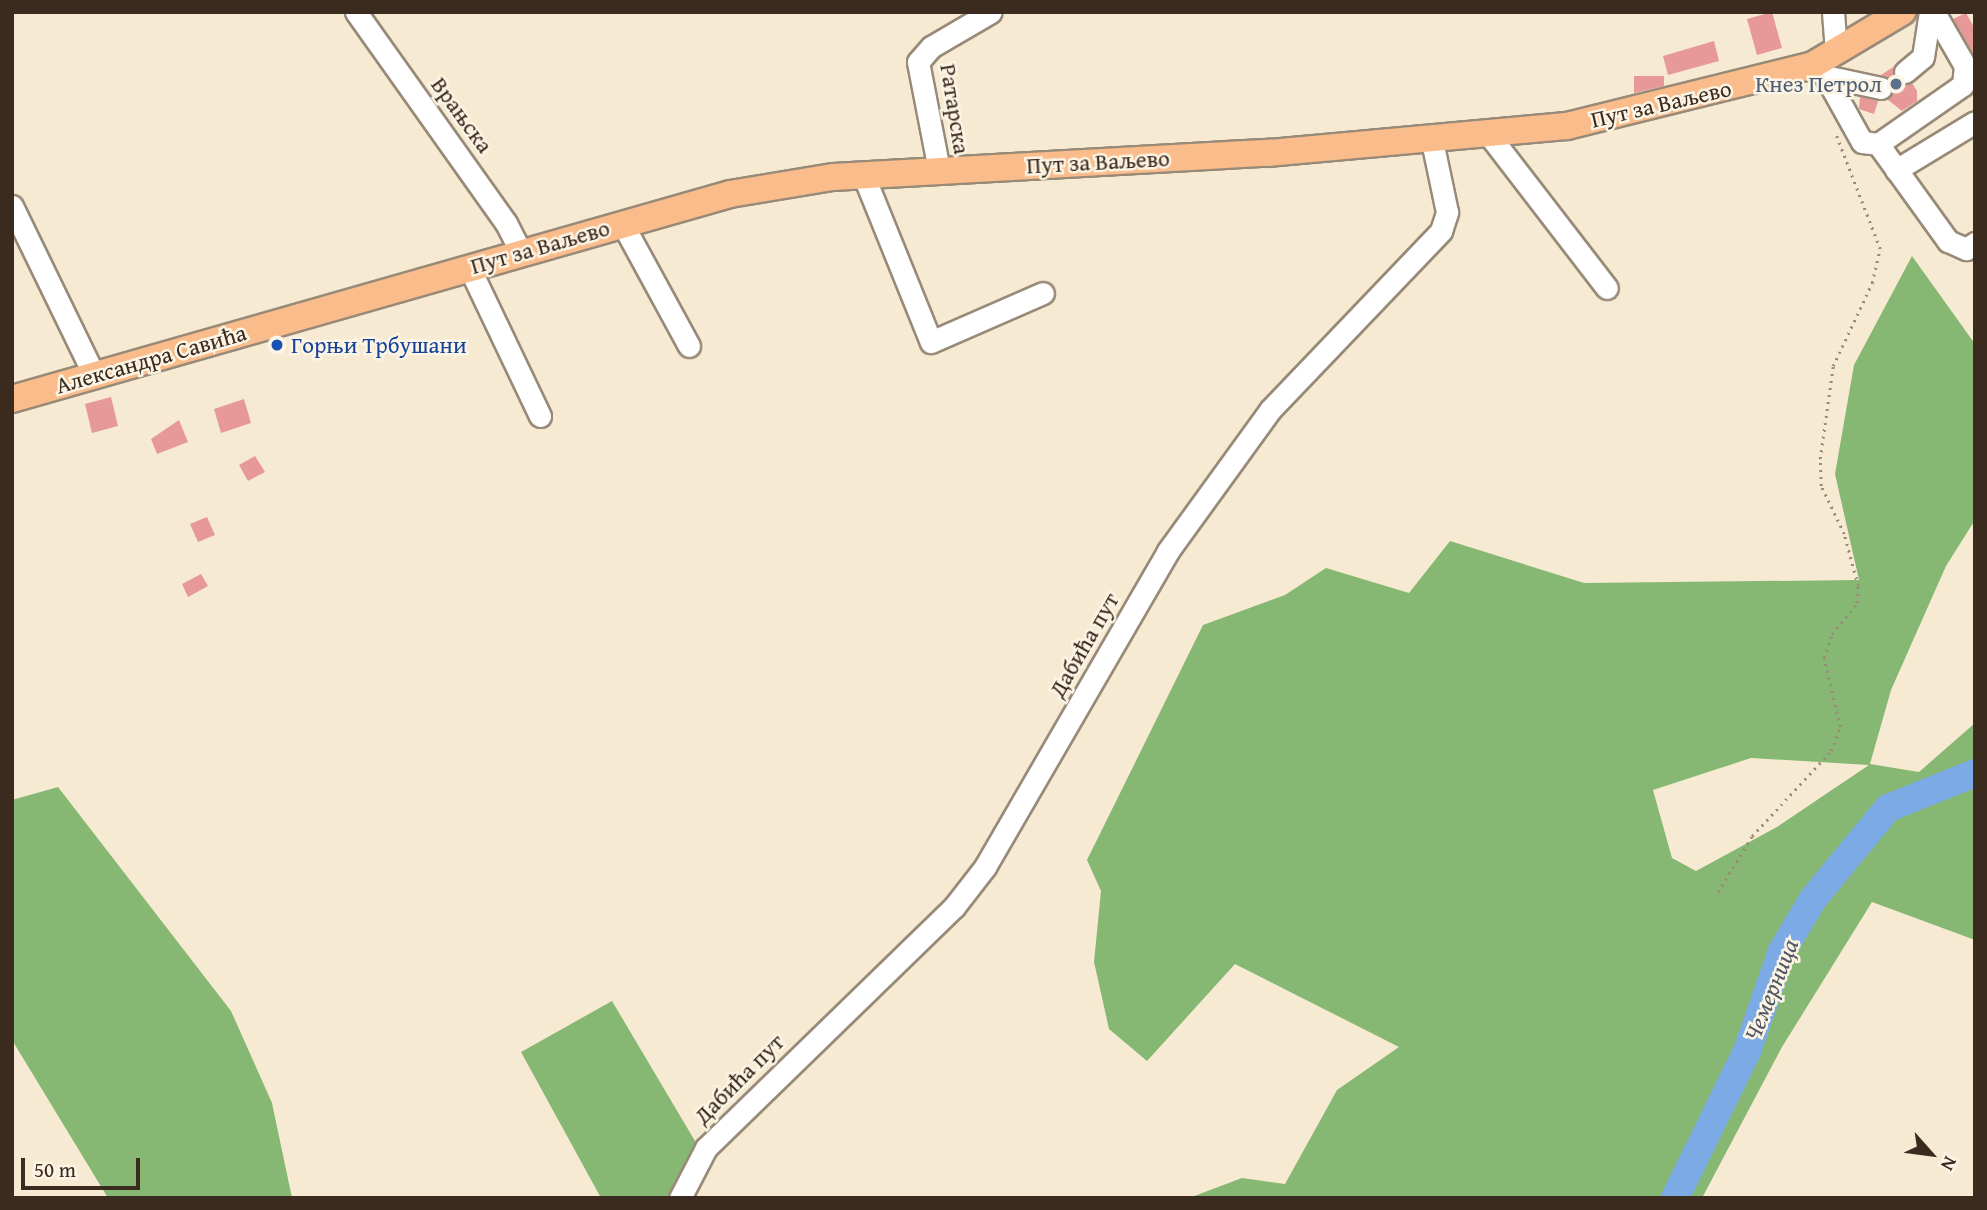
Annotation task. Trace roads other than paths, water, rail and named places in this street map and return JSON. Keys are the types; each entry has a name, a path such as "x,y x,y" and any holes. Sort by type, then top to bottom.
{"main road":[{"name":"Пут за Ваљево","path":"289,318 739,191 863,174 1432,141 1611,117 1826,64 1902,12"},
{"name":"Александра Савића","path":"12,399 289,318"}],"street":[{"name":"Врањска","path":"356,12 506,223 521,253"},
{"name":"Ратарска","path":"939,170 918,62 931,47 991,12"},
{"path":"1870,33 1833,16 1826,64 1862,142 1878,144 1956,93 1970,88 1932,12"},
{"path":"1905,72 1923,57 1932,12"},
{"path":"1826,64 1881,88"},
{"path":"1896,170 1975,122"},
{"path":"1489,135 1607,288"},
{"name":"Дабића пут","path":"680,1198 706,1148 912,952 985,867 1168,551 1270,410 1444,225 1432,141"},
{"path":"1878,144 1948,241 1966,249 1975,243"},
{"path":"863,174 932,342 1044,293"},
{"path":"12,206 94,375"},
{"path":"622,223 689,346"},
{"path":"469,267 540,416"}],"waterway":[{"name":"Чемерница","path":"1675,1198 1747,1051 1782,951 1813,899 1888,808 1975,773"}],"place":[{"name":"Кнез Петрол","path":"1896,84"},
{"name":"Горњи Трбушани","path":"277,345"}]}
